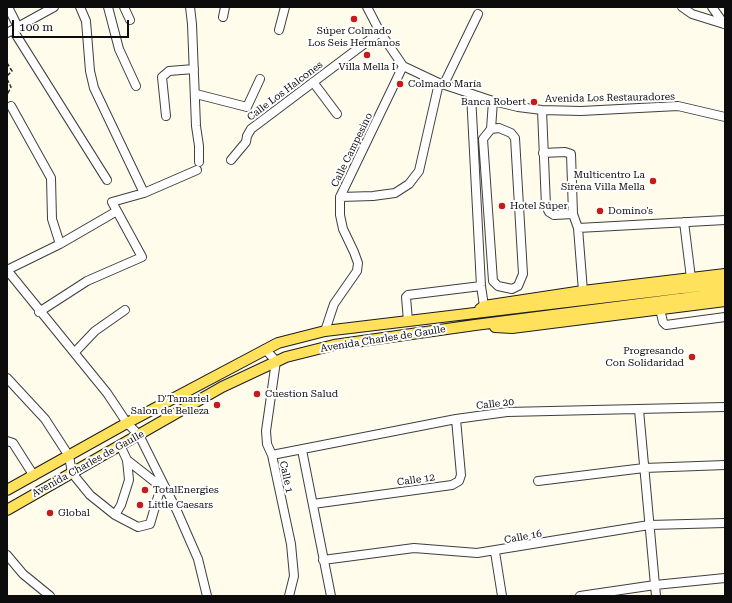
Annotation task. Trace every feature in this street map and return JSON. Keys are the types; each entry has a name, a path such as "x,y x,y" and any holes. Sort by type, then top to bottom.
{"main road":[{"path":"725,274 583,291 484,306 474,320 512,328 725,301"},
{"name":"Avenida Charles de Gaulle","path":"7,510 139,436 222,387 276,361 334,345 474,320 725,284"},
{"name":"Avenida Charles de Gaulle","path":"7,490 126,423 278,343 325,331 408,321 474,320 725,293"}],"street":[{"path":"8,7 12,30 107,180"},
{"path":"12,30 54,7"},
{"path":"80,7 86,25 90,71 94,88 144,193"},
{"path":"108,7 119,49 136,86"},
{"path":"124,7 130,20"},
{"path":"39,312 87,281 142,257 112,202 144,193 198,166 199,146 196,126 196,94 190,7"},
{"path":"224,17 225,7"},
{"path":"279,30 285,7"},
{"path":"682,7 692,14 724,24"},
{"path":"712,7 724,24"},
{"path":"369,8 380,32 403,66"},
{"path":"340,197 373,196 395,193 409,184 419,171 442,84 478,14"},
{"name":"Calle Los Halcones","path":"231,160 246,142 247,136 251,129 380,32"},
{"name":"Avenida Los Restauradores","path":"403,66 442,84 493,101 518,107 542,110 581,111 678,106 725,117"},
{"name":"Calle Campesino","path":"325,331 334,304 357,271 358,263 341,222 340,197 403,66"},
{"path":"166,116 162,77 169,71 194,69"},
{"path":"196,94 247,107 260,79"},
{"path":"313,82 338,114"},
{"path":"471,94 481,286 484,306"},
{"path":"492,129 505,129 515,138 523,274 518,286 512,289 498,286 492,281 483,139 492,129 493,101"},
{"path":"11,106 51,178 52,219 60,244"},
{"path":"542,110 546,206 549,212 554,215 573,214"},
{"path":"543,153 565,152 571,154 573,214 578,228 583,291"},
{"path":"117,211 60,244 7,270 39,312 107,393 126,423 139,436 174,504 198,559 207,596"},
{"path":"578,228 725,220"},
{"path":"684,222 691,278"},
{"path":"408,321 406,298 408,295 481,286"},
{"path":"512,289 514,302"},
{"path":"660,309 663,322 666,325 725,317"},
{"path":"74,352 96,331 126,310"},
{"path":"265,349 276,361"},
{"name":"Calle 1","path":"276,361 266,431 267,444 272,455 291,544 294,576 289,596"},
{"path":"7,378 45,419 69,456 72,473 90,495 115,515 138,527 150,524 160,490 155,482 127,460"},
{"name":"Calle 20","path":"272,455 456,419 507,412 725,407"},
{"path":"639,410 656,596"},
{"name":"Calle 12","path":"313,504 452,485 459,481 461,475 456,419"},
{"path":"7,441 13,443 34,476"},
{"path":"115,515 121,505 128,480 127,460 120,446"},
{"path":"302,450 331,596"},
{"path":"538,481 644,468 725,465"},
{"name":"Calle 16","path":"323,560 414,548 477,553 495,552 649,525 725,523"},
{"path":"495,552 502,596"},
{"path":"7,555 23,574 50,596"},
{"path":"580,596 655,585 725,578"}],"path":[{"path":"7,63 12,71 7,76"},
{"path":"7,79 10,87 7,95"}],"place":[{"name":"Súper Colmado Los Seis Hermanos","path":"354,19"},
{"name":"Villa Mella I","path":"367,55"},
{"name":"Colmado María","path":"400,84"},
{"name":"Banca Robert","path":"534,102"},
{"name":"Multicentro La Sirena Villa Mella","path":"653,181"},
{"name":"Hotel Súper","path":"502,206"},
{"name":"Domino's","path":"600,211"},
{"name":"Progresando Con Solidaridad","path":"692,357"},
{"name":"Cuestion Salud","path":"257,394"},
{"name":"D'Tamariel Salon de Belleza","path":"217,405"},
{"name":"TotalEnergies","path":"145,490"},
{"name":"Little Caesars","path":"140,505"},
{"name":"Global","path":"50,513"}]}
